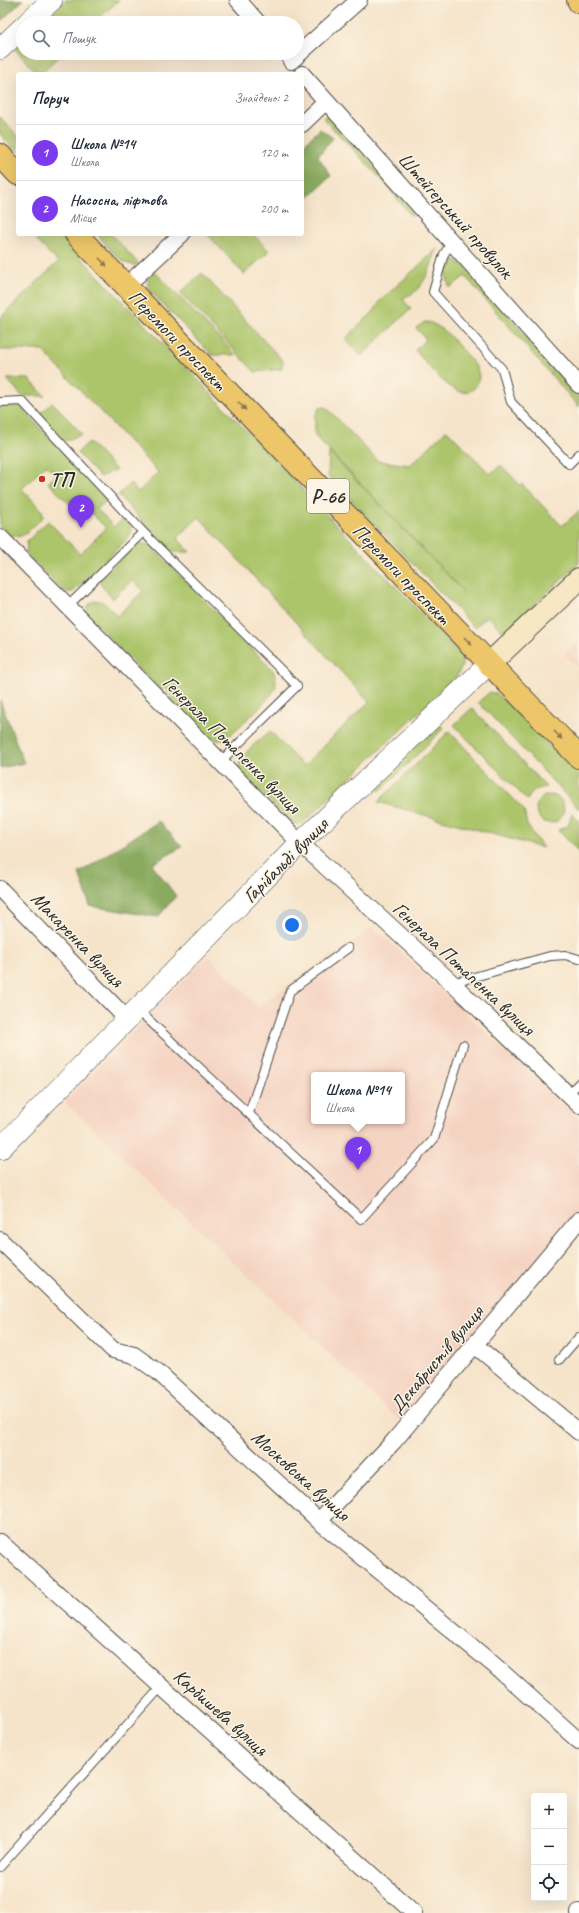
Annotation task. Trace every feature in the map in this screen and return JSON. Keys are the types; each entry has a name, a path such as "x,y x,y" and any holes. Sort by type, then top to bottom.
{"main road":[{"path":"0,155 16,172"},
{"name":"Перемоги проспект","path":"78,236 579,757"},
{"name":"Гарібальді вулиця","path":"489,664 579,579"}],"street":[{"path":"35,16 52,0"},
{"path":"238,0 252,16"},
{"path":"304,44 359,0"},
{"path":"0,49 16,34"},
{"name":"Штейгерський провулок","path":"290,60 300,72"},
{"name":"Штейгерський провулок","path":"304,76 325,102 579,385"},
{"path":"304,122 325,102"},
{"path":"126,286 180,236"},
{"name":"Генерала Потапенка вулиця","path":"0,537 300,843 452,983 573,1100"},
{"name":"Гарібальді вулиця","path":"0,1149 300,843 489,664"},
{"name":"Макаренка вулиця","path":"0,889 132,1014"},
{"name":"Декабристів вулиця","path":"319,1521 394,1441 476,1346 579,1220"},
{"name":"Московська вулиця","path":"0,1240 113,1350 134,1355 158,1372 319,1521 494,1665 579,1741"},
{"path":"476,1346 579,1432"},
{"name":"Карбишева вулиця","path":"0,1542 414,1913"}],"lane":[{"path":"452,242 444,254 433,292 502,369 510,402 568,464 579,454"},
{"path":"0,402 22,401 143,532 297,686 220,762"},
{"path":"68,606 143,532"},
{"path":"249,1113 290,991 348,948"},
{"path":"452,983 550,956 565,955 579,959"},
{"path":"132,1014 249,1113 361,1219 434,1139 462,1045"},
{"path":"573,1100 579,1083"},
{"path":"559,1360 579,1337"},
{"path":"0,1867 161,1687"}],"shaded area":[{"path":"579,640 579,668 565,655"},
{"path":"373,927 579,1118 579,1210 399,1420 65,1102 196,967 209,956 258,1007"}],"green space":[{"path":"0,0 23,0 0,22"},
{"path":"65,0 119,0 102,16 49,16"},
{"path":"25,60 55,60 42,72 36,72"},
{"path":"326,116 330,117 413,209 411,216 385,183 323,118"},
{"path":"0,117 16,134 16,151 0,134"},
{"path":"320,129 333,138 318,156 331,176 304,201 304,144"},
{"path":"44,236 61,237 462,656 462,666 457,676 302,824 292,824 238,769 243,757 246,752 270,731 303,766 369,702 199,517 177,538 190,552 171,552 118,495 130,483 138,492 158,472 42,350 0,350 0,318 58,262 36,240"},
{"path":"99,236 113,236 139,264 128,264 110,249"},
{"path":"209,236 255,236 269,251 244,274"},
{"path":"438,248 429,271 421,285 410,295 402,298 411,309 361,356 345,339 374,311 381,300"},
{"path":"453,259 464,265 579,397 579,407 465,276 450,288 447,271 449,260"},
{"path":"154,271 236,355 212,355 150,291 148,280"},
{"path":"202,273 283,361 282,369 255,372 180,293"},
{"path":"425,322 432,323 446,332 475,365 479,381 469,392 461,392 452,388 443,381 415,350 426,339 416,328"},
{"path":"7,379 29,379 45,396 22,396"},
{"path":"52,402 82,434 65,441 39,415"},
{"path":"0,406 20,406 107,500 97,509 114,527 124,518 131,530 128,538 73,592 64,592 26,554 27,541 48,521 80,554 106,528 81,503 75,509 48,483 56,475 46,465 22,489 42,510 43,517 27,532 18,537 12,536 0,527"},
{"path":"326,407 378,461 410,465 447,430 490,474 501,465 520,485 522,484 562,526 579,511 579,563 504,633 487,616 475,628 328,476 329,452 464,592 315,436 315,417 319,408"},
{"path":"89,442 116,470 100,477 77,453"},
{"path":"138,543 150,545 273,670 276,684 272,694 228,737 222,740 209,740 168,700 172,696 164,688 160,692 87,614 89,605 95,601 98,601 106,604 117,616 143,591 132,580 113,599 100,584 100,579"},
{"path":"490,692 497,694 579,774 579,809 478,702"},
{"path":"0,700 24,763 0,768"},
{"path":"472,708 546,787 534,790 527,800 454,725"},
{"path":"438,722 444,728 380,791 374,785"},
{"path":"449,731 524,810 527,825 543,848 378,802"},
{"path":"550,795 560,799 564,809 560,819 550,823 540,819 536,809 540,799"},
{"path":"572,814 579,821 579,852 558,830 568,826"},
{"path":"159,821 182,847 152,864 176,896 158,917 90,906 79,873"}],"place":[{"name":"ТП","path":"42,479"},
{"name":"Насосна, ліфтова","path":"81,528"},
{"name":"Школа №14","path":"358,1170"}]}
